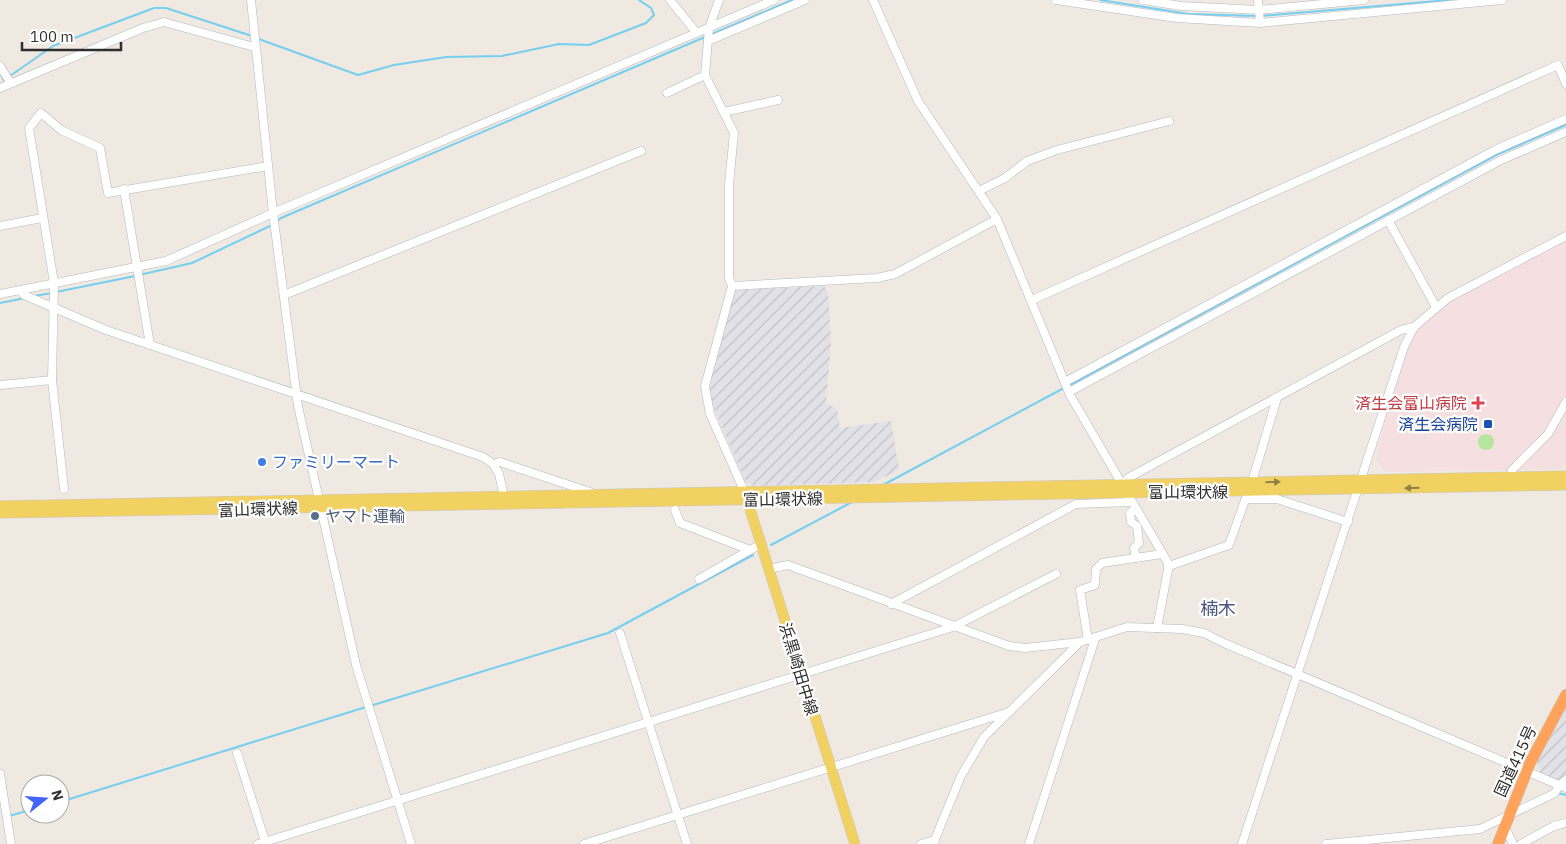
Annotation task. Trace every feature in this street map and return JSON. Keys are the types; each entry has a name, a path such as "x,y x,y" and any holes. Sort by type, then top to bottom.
{"highway":[{"name":"国道415号","path":"1498,844 1526,772 1566,695"}],"main road":[{"name":"富山環状線","path":"0,506 319,503 1123,489 1249,491 1360,484 1509,482 1565,476"},
{"name":"富山環状線","path":"0,513 240,510 319,503 504,496 746,496"},
{"name":"浜黒崎田中線","path":"746,496 855,844"}],"street":[{"path":"251,0 254,47 296,394 356,665 411,844"},
{"path":"670,0 696,32"},
{"path":"719,0 710,28 705,75 734,133 729,184 729,278 732,286 706,376 705,386 710,414 746,496"},
{"path":"0,294 166,261 273,213 774,0"},
{"path":"708,41 805,0"},
{"path":"873,0 918,101 997,219 1069,392 1123,489 1169,566 1157,628"},
{"path":"1056,0 1177,18 1260,23 1502,0"},
{"path":"1143,0 1181,6 1259,10 1364,0"},
{"path":"1258,0 1260,23"},
{"path":"0,88 10,82 152,24 164,22 254,47"},
{"path":"1032,300 1558,65 1566,84"},
{"path":"0,66 10,82"},
{"path":"667,93 705,75"},
{"path":"724,112 778,100"},
{"path":"64,489 52,380 54,283 29,128 41,113 62,130 100,148 108,193 268,166"},
{"path":"1066,382 1495,150 1566,119"},
{"path":"979,191 1005,178 1027,161 1057,150 1168,121"},
{"path":"1069,392 1501,160 1566,132"},
{"path":"284,295 641,151"},
{"path":"124,189 150,345"},
{"path":"0,226 42,218"},
{"path":"732,286 878,278 895,274 997,219"},
{"path":"1388,220 1436,307"},
{"path":"1242,844 1404,347 1414,327 1448,298 1566,236"},
{"path":"1289,262 1294,272"},
{"path":"20,290 24,295 106,330 483,457 493,464 499,474 504,496"},
{"path":"1123,489 1128,478 1402,330 1414,327"},
{"path":"0,385 52,380"},
{"path":"1169,566 1230,545 1278,398"},
{"path":"1509,482 1512,470 1548,434 1566,402"},
{"path":"493,464 500,462 596,495"},
{"path":"1249,491 1348,522"},
{"path":"891,604 1076,504 1133,506"},
{"path":"1133,506 1130,514 1131,522 1137,526 1139,543 1134,548 1136,558"},
{"path":"675,510 680,523 750,550"},
{"path":"699,579 760,545"},
{"path":"1030,844 1088,641 1080,590 1095,585 1096,569 1102,563 1162,554"},
{"path":"768,569 788,565 996,643 1025,648 1088,641 1127,627 1204,632 1224,643 1562,787"},
{"path":"237,753 263,843 397,799 953,627 1056,574"},
{"path":"620,633 687,844"},
{"path":"921,844 934,842 972,755 984,737 1088,641"},
{"path":"584,844 1009,712"},
{"path":"0,774 11,844"},
{"path":"1326,844 1480,829 1506,820 1555,793 1566,780"},
{"path":"1506,820 1512,844"},
{"path":"1521,844 1554,826 1566,823"}],"shaded area":[{"name":"済生会富山病院","path":"1566,237 1566,462 1562,469 1385,472 1376,460 1404,347 1431,310"},
{"path":"824,286 828,293 831,341 826,403 837,409 840,428 891,421 899,470 874,482 754,486 746,482 710,399 710,382 735,290"},
{"path":"1566,707 1566,776 1561,781 1541,773 1537,763"}],"green space":[{"path":"1483,434 1489,434 1494,439 1492,448 1483,450 1478,445 1478,439"}],"waterway":[{"path":"256,38 358,75 394,65 446,57 502,56 559,44 589,45 646,23 654,15 651,8 639,0"},
{"path":"712,34 792,0"},
{"path":"1100,0 1189,14 1256,16"},
{"path":"1261,16 1449,0"},
{"path":"10,76 53,46 154,8 166,8 252,36"},
{"path":"276,222 281,218 705,37"},
{"path":"0,73 4,80 6,78"},
{"path":"1068,386 1498,154 1566,125"},
{"path":"139,275 192,263 272,225"},
{"path":"56,292 135,276"},
{"path":"34,296 52,293"},
{"path":"0,303 25,298"},
{"path":"883,485 1064,388"},
{"path":"771,545 852,502"},
{"path":"370,706 608,633 753,555"},
{"path":"70,799 366,707"},
{"path":"1557,793 1566,795"},
{"path":"9,816 20,813"}],"place":[{"name":"済生会富山病院","path":"1478,403"},
{"name":"済生会病院","path":"1488,424"},
{"name":"ファミリーマート","path":"262,462"},
{"name":"ヤマト運輸","path":"315,516"}],"district":[{"name":"楠木","path":"1218,609"}]}
